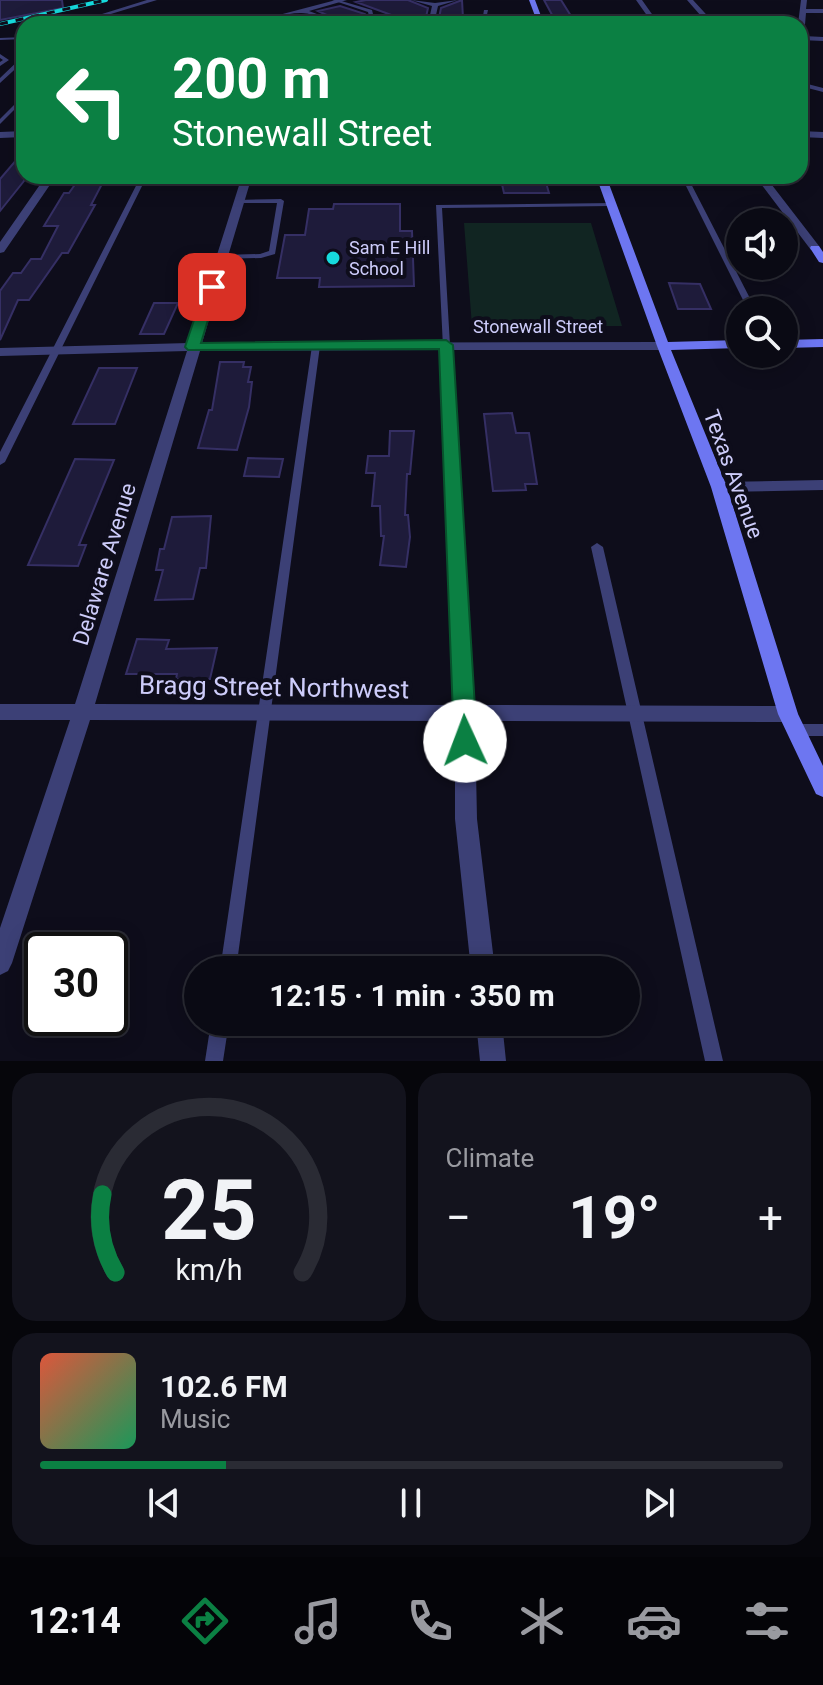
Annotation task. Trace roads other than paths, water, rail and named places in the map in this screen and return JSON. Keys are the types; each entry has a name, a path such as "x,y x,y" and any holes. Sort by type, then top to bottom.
{"street":[{"path":"99,16 154,0"},
{"path":"282,16 339,0"},
{"path":"414,0 435,5 455,0"},
{"path":"690,0 705,16"},
{"path":"802,16 804,0"},
{"path":"432,16 435,5"},
{"path":"304,11 318,16"},
{"path":"803,11 823,11"},
{"path":"0,250 45,184"},
{"name":"Delaware Avenue","path":"0,963 83,711 244,184"},
{"name":"Texas Avenue","path":"604,184 719,487 792,722 823,788"},
{"path":"766,184 819,249 823,260"},
{"path":"798,344 823,343"},
{"name":"Stonewall Street","path":"0,352 193,347 726,344"},
{"path":"446,345 465,714 466,819 481,956"},
{"path":"719,487 823,485"},
{"name":"Bragg Street Northwest","path":"0,712 637,715 792,722"},
{"path":"490,1036 493,1061"}],"lane":[{"path":"339,0 370,11 374,16"},
{"path":"485,16 486,10"},
{"path":"0,39 16,38"},
{"path":"0,47 8,39"},
{"path":"0,55 6,60 0,64"},
{"path":"0,81 16,66"},
{"path":"0,122 16,105"},
{"path":"0,462 140,184"},
{"path":"688,184 745,296"},
{"path":"221,257 261,256 272,252 281,201 238,201"},
{"path":"446,345 438,206 612,204"},
{"path":"230,956 316,346"},
{"path":"597,547 714,1061"},
{"path":"792,722 823,730"},
{"path":"214,1061 218,1036"}],"railway":[{"path":"35,16 106,0"},
{"path":"0,24 16,20"}],"place":[{"name":"Sam E Hill School","path":"333,258"}]}
